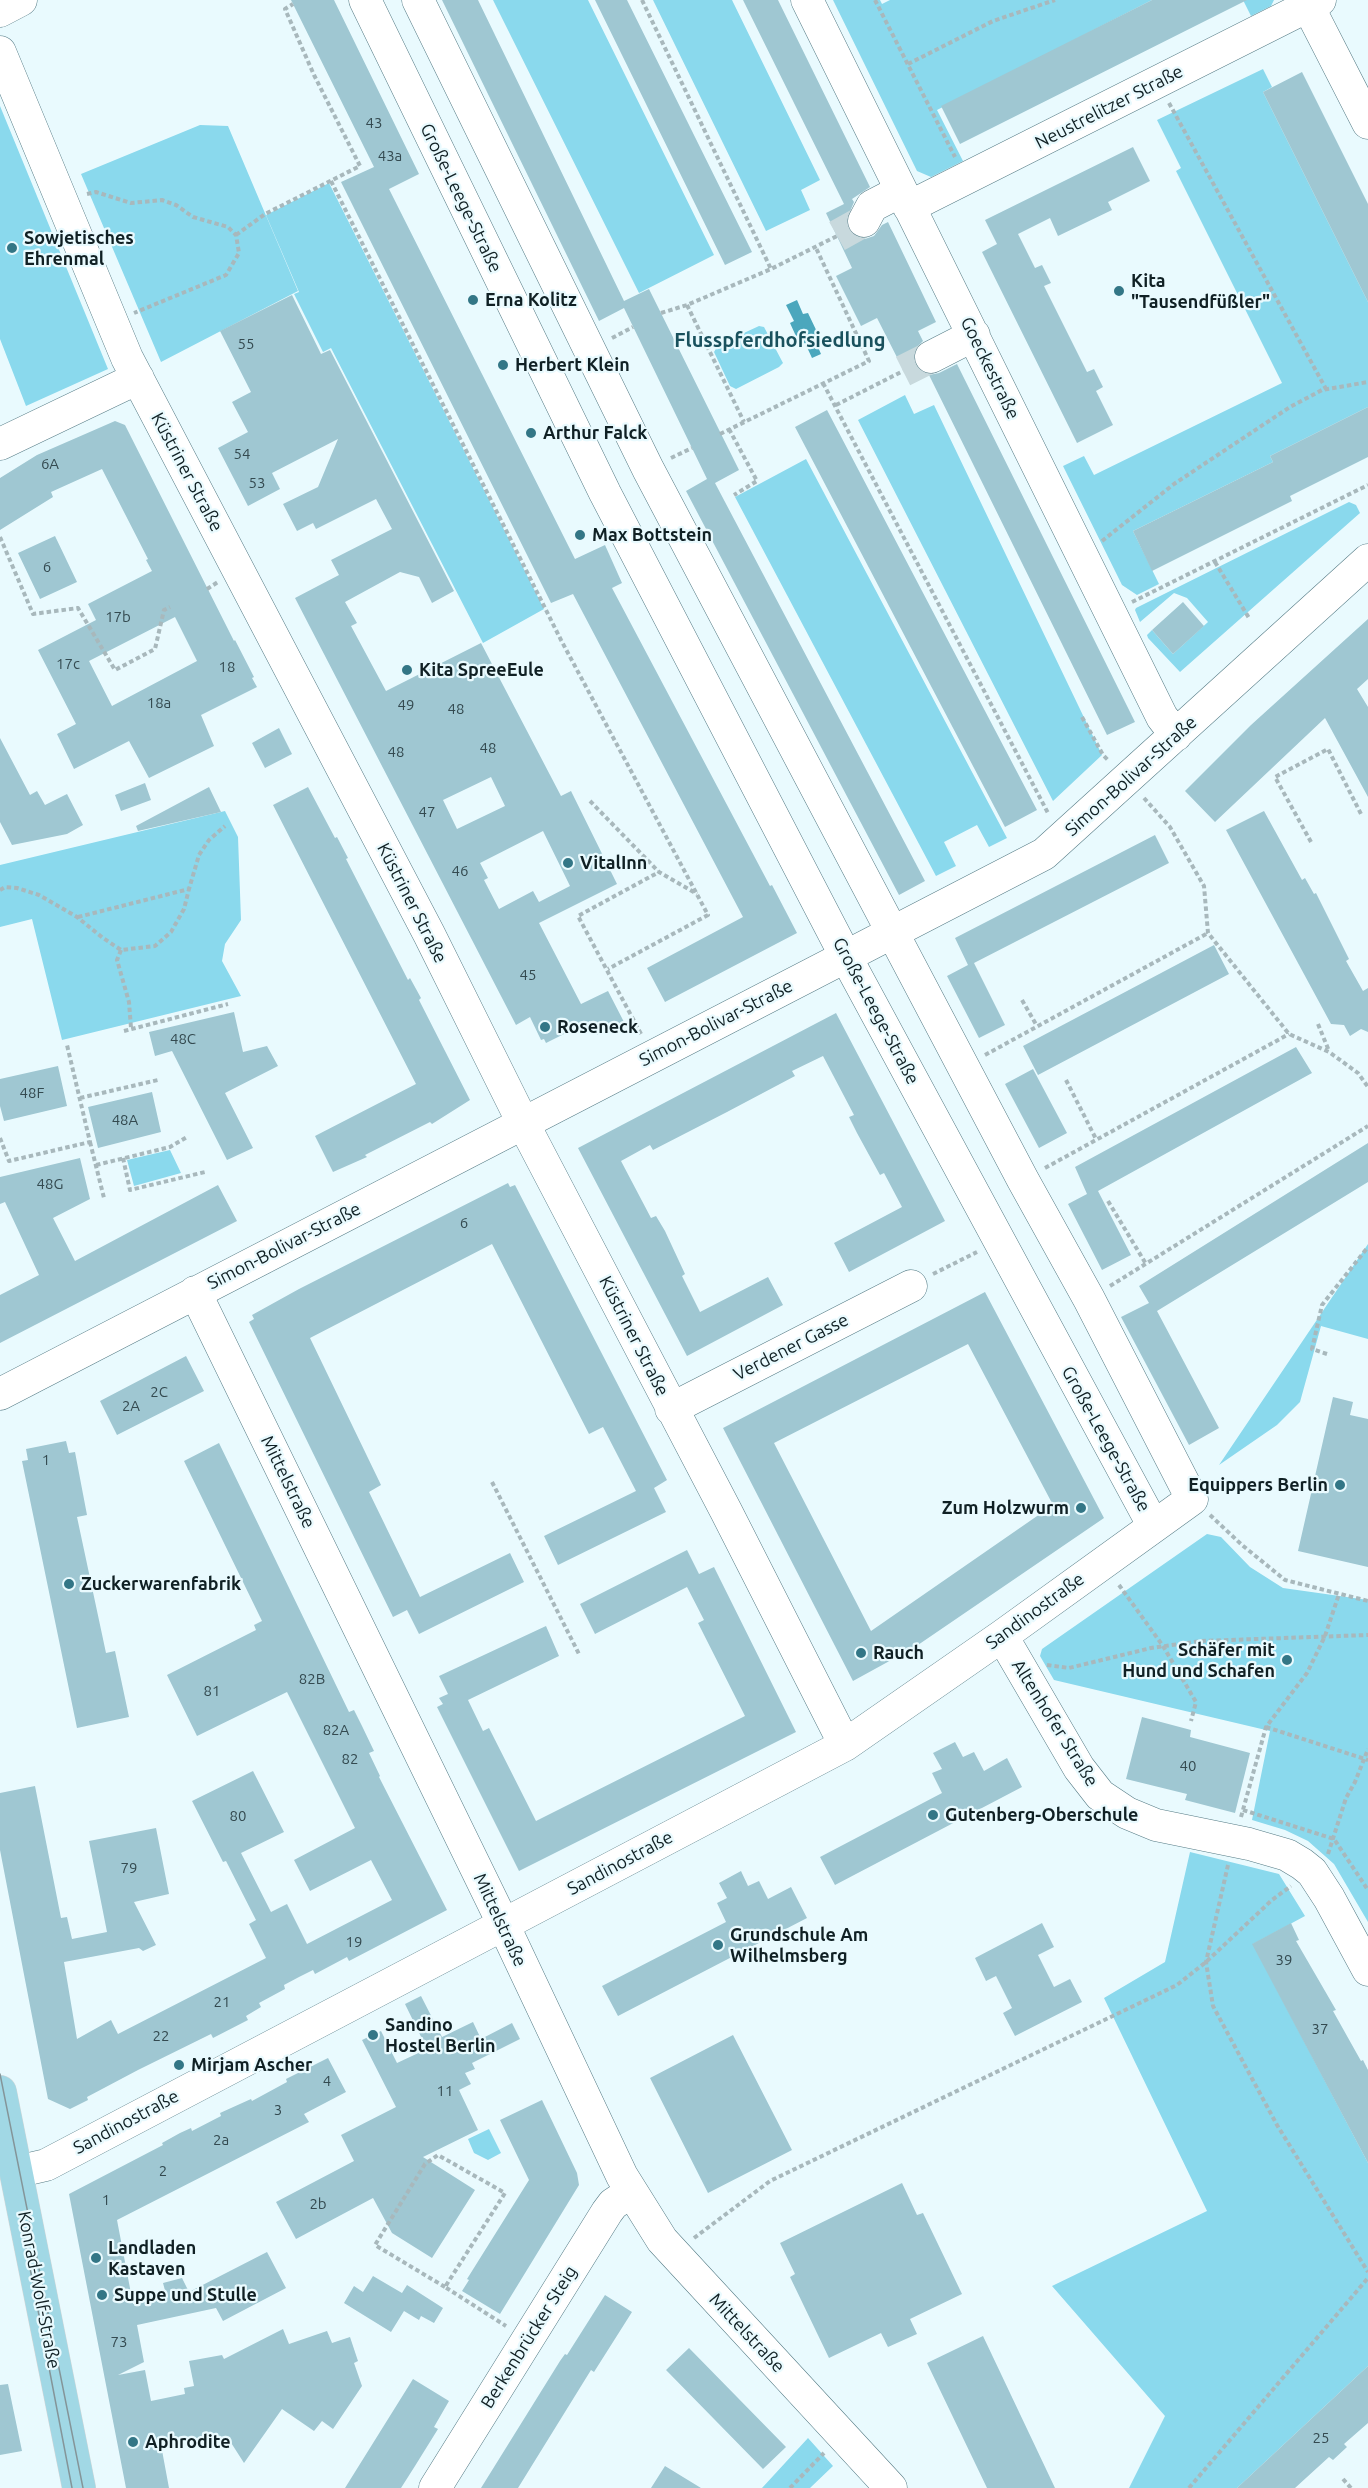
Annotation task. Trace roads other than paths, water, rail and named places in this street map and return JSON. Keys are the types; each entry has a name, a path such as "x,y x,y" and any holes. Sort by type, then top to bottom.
{"main road":[{"name":"Konrad-Wolf-Straße","path":"0,2092 12,2185 79,2488"}],"street":[{"path":"0,11 21,0"},
{"name":"Große-Leege-Straße","path":"365,0 605,493 846,957 1153,1525"},
{"path":"418,0 658,464 893,933"},
{"name":"Goeckestraße","path":"807,0 1162,717 1176,735"},
{"name":"Neustrelitzer Straße","path":"864,221 872,206 905,199 966,178 1311,2 1368,123"},
{"name":"Küstriner Straße","path":"0,52 111,322 138,378 429,934 845,1745"},
{"path":"931,357 974,335"},
{"path":"0,444 138,378"},
{"path":"605,493 658,464"},
{"name":"Simon-Bolivar-Straße","path":"0,1394 1044,854 1368,560"},
{"name":"Sandinostraße","path":"12,2185 502,1923 606,1872 845,1745 1008,1647 1153,1525 1192,1499 1089,1299 1023,1180 893,933"},
{"name":"Verdener Gasse","path":"672,1409 911,1286"},
{"name":"Mittelstraße","path":"195,1292 631,2192 662,2240 891,2488"},
{"name":"Altenhofer Straße","path":"1008,1647 1079,1768 1100,1795 1127,1813 1156,1825 1234,1841 1287,1855 1312,1872 1329,1898 1368,1970"},
{"name":"Berkenbrücker Steig","path":"435,2488 607,2212 613,2204 631,2192"}],"tunnel":[{"path":"837,236 864,221"},
{"path":"903,371 931,357"}],"tram line":[{"path":"0,2074 83,2488"},
{"path":"21,2221 72,2488"}],"place":[{"name":"Sowjetisches Ehrenmal","path":"12,248"},
{"name":"Kita \"Tausendfüßler\"","path":"1119,291"},
{"name":"Erna Kolitz","path":"473,300"},
{"name":"Herbert Klein","path":"503,365"},
{"name":"Arthur Falck","path":"531,433"},
{"name":"Max Bottstein","path":"580,535"},
{"name":"Kita SpreeEule","path":"407,670"},
{"name":"VitalInn","path":"568,863"},
{"name":"Roseneck","path":"545,1027"},
{"name":"Equippers Berlin","path":"1340,1485"},
{"name":"Zum Holzwurm","path":"1081,1508"},
{"name":"Zuckerwarenfabrik","path":"69,1584"},
{"name":"Rauch","path":"861,1653"},
{"name":"Schäfer mit Hund und Schafen","path":"1287,1660"},
{"name":"Gutenberg-Oberschule","path":"933,1815"},
{"name":"Grundschule Am Wilhelmsberg","path":"718,1945"},
{"name":"Sandino Hostel Berlin","path":"373,2035"},
{"name":"Mirjam Ascher","path":"179,2065"},
{"name":"Landladen Kastaven","path":"96,2258"},
{"name":"Suppe und Stulle","path":"102,2295"},
{"name":"Aphrodite","path":"133,2442"}],"district":[{"name":"Flusspferdhofsiedlung","path":"780,340"}]}
